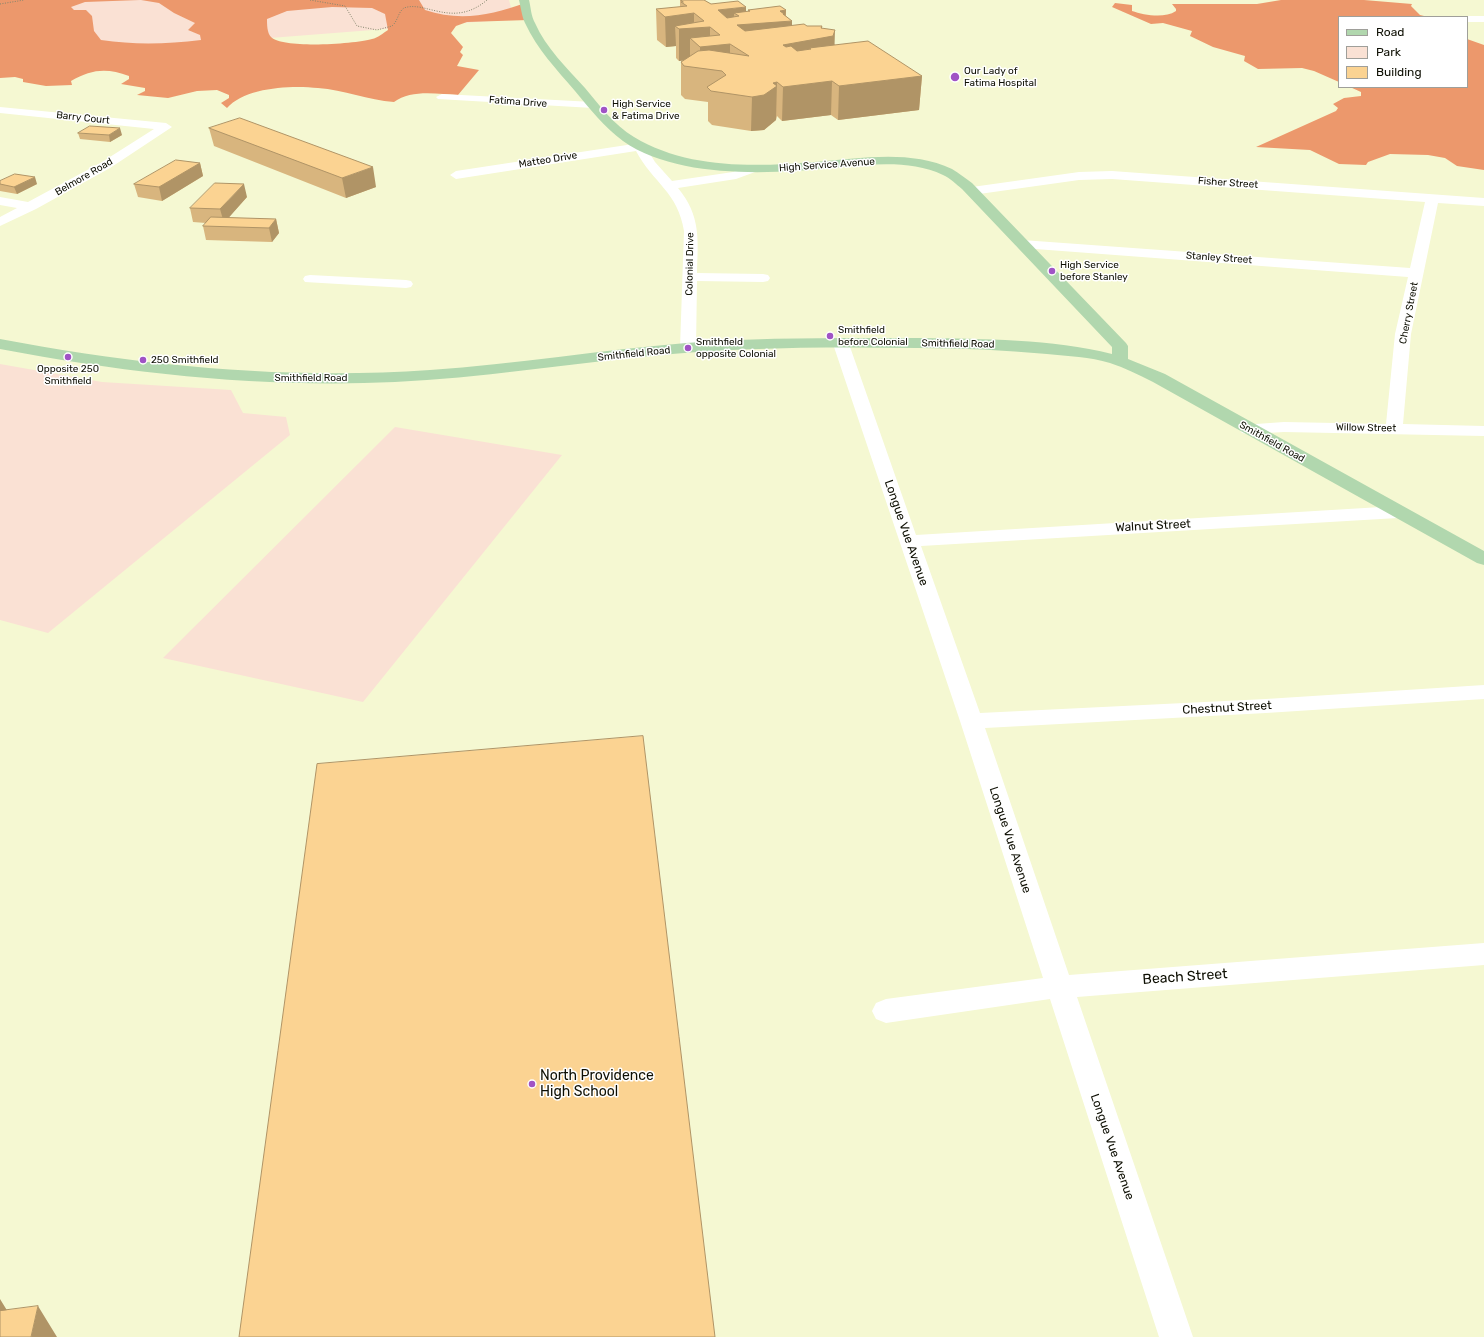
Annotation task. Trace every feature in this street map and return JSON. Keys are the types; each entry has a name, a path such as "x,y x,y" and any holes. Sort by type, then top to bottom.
{"main road":[{"name":"High Service Avenue","path":"524,0 529,22 536,36 617,132 640,147 665,156 701,164 752,169 877,161 914,163 944,171 972,191 1120,346 1120,361"},
{"name":"Smithfield Road","path":"0,344 94,362 177,373 233,377 318,380 468,372 688,348 948,343 994,345 1077,352 1120,361 1159,378 1484,559"}],"street":[{"path":"1468,19 1484,19"},
{"name":"Fatima Drive","path":"442,97 593,105"},
{"name":"Barry Court","path":"0,110 166,127"},
{"name":"Belmore Road","path":"0,222 106,165 166,127"},
{"name":"Matteo Drive","path":"456,175 533,162 640,147"},
{"name":"Colonial Drive","path":"640,147 645,158 669,185 687,212 691,231 688,348"},
{"path":"669,185 736,175 752,169"},
{"name":"Fisher Street","path":"972,191 1079,176 1112,175 1484,202"},
{"name":"Cherry Street","path":"1394,428 1403,334 1432,198"},
{"path":"0,201 31,206"},
{"name":"Stanley Street","path":"1022,244 1416,273"},
{"path":"691,277 763,278"},
{"path":"310,278 406,284"},
{"name":"Longue Vue Avenue","path":"841,344 971,721 1058,987 1176,1337"},
{"name":"Willow Street","path":"1248,428 1394,428 1484,431"},
{"name":"Walnut Street","path":"908,541 1398,512"},
{"name":"Chestnut Street","path":"971,721 1266,706 1484,692"},
{"name":"Beach Street","path":"886,1010 1058,987 1484,954"}],"path":[{"path":"0,4 24,0"},
{"path":"310,0 345,6 354,25 367,29 388,28 394,24 400,11 408,6 423,4"},
{"path":"450,10 465,12 478,9 487,0"}],"green space":[{"path":"0,0 509,0 514,19 0,59"},
{"path":"0,364 102,382 231,390 243,413 286,417 290,435 48,633 0,620"},
{"path":"395,427 562,455 363,702 163,658"}],"shaded area":[{"path":"0,0 140,0 85,2 71,7 74,10 86,10 92,16 94,31 101,40 139,43 201,40 200,35 188,30 195,23 174,13 159,3 141,0 419,0 425,10 451,16 476,16 488,14 525,3 528,20 467,22 456,26 451,33 463,47 460,52 463,55 457,66 479,70 458,95 425,93 408,95 394,102 328,89 283,87 245,96 235,101 227,108 221,103 229,98 229,95 217,90 197,91 168,98 137,95 145,91 145,88 121,84 129,79 129,76 107,71 86,74 71,81 72,85 46,86 23,82 23,79 15,77 0,78","holes":["332,7 372,8 385,14 388,30 378,37 363,41 336,44 289,43 278,41 271,37 267,26 267,19 287,11"]},
{"path":"1281,0 1364,0 1412,4 1411,6 1420,15 1424,16 1338,16 1338,82 1314,71 1302,68 1258,69 1244,61 1245,56 1213,47 1190,36 1192,31 1163,23 1151,24 1112,7 1115,3 1132,5 1132,11 1160,16 1176,11 1172,4 1257,4"},
{"path":"1468,39 1484,45 1484,170 1457,166 1445,158 1428,155 1390,154 1368,162 1366,165 1339,164 1310,150 1256,147 1336,111 1338,108 1333,104 1344,98 1361,96 1361,92 1352,88 1468,88"}],"building":[{"path":"681,0 704,0 711,4 738,1 746,7 718,10 727,18 739,16 734,13 780,6 786,10 780,11 792,21 737,25 745,31 804,24 807,26 822,26 821,28 835,30 833,36 783,45 786,47 791,46 797,51 811,49 809,48 868,41 922,76 839,86 832,81 783,87 777,82 773,83 777,86 764,95 752,97 711,91 707,87 726,75 722,71 684,66 681,62 698,51 709,50 749,56 730,44 700,47 690,38 720,35 710,27 679,29 675,26 704,21 694,13 665,17 656,9 687,6 681,2 683,2"},
{"path":"240,118 373,167 342,178 209,128"},
{"path":"90,126 120,128 109,135 78,133"},
{"path":"176,160 200,163 159,187 134,184"},
{"path":"15,174 35,177 14,187 0,184 0,181"},
{"path":"215,183 244,184 220,209 190,208"},
{"path":"211,217 276,219 269,228 203,226"},
{"name":"North Providence High School","path":"643,736 715,1337 239,1337 317,764"},
{"path":"38,1306 31,1337 0,1337 0,1311"}],"place":[{"name":"Our Lady of Fatima Hospital","path":"955,77"},
{"name":"High Service & Fatima Drive","path":"604,110"},
{"name":"High Service before Stanley","path":"1052,271"},
{"name":"Smithfield before Colonial","path":"830,336"},
{"name":"Smithfield opposite Colonial","path":"688,348"},
{"name":"Opposite 250 Smithfield","path":"68,357"},
{"name":"250 Smithfield","path":"143,360"},
{"name":"North Providence High School","path":"532,1084"}]}
